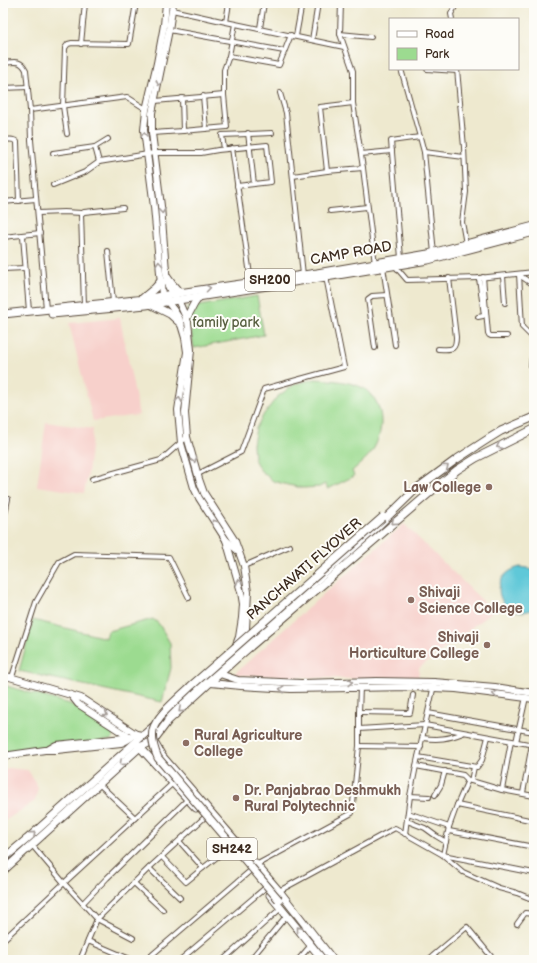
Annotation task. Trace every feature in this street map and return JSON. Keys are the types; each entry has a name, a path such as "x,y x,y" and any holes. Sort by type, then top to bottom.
{"main road":[{"name":"CAMP ROAD","path":"3,314 141,299 180,292 303,275 378,266 394,266 493,239 534,226"},
{"name":"CAMP ROAD","path":"3,318 150,304 326,277 378,266 400,258 434,255 466,244 534,232"},
{"path":"141,299 164,279 180,292"},
{"path":"150,304 184,321 199,297"},
{"path":"217,673 237,648 375,529 416,490 457,458 501,431 534,417"},
{"path":"3,871 94,785 136,739 237,658 425,496 457,470 476,458 534,429"},
{"name":"PANCHAVATI FLYOVER","path":"283,908 158,758 153,742 153,731 155,724 164,712 383,517 393,512"},
{"path":"153,740 168,721 208,681"},
{"path":"162,756 160,744 162,734 168,721"},
{"path":"136,739 153,740"},
{"path":"136,739 153,740"},
{"name":"SH242","path":"136,739 283,908 323,960"},
{"path":"153,740 162,756"},
{"name":"SH242","path":"162,756 279,891 333,960"},
{"path":"3,859 94,785"}],"street":[{"path":"81,44 85,3"},
{"path":"67,134 63,106 64,48 68,44 129,44 136,3"},
{"path":"166,3 164,25 146,109 144,130 146,154 164,279 172,294 178,300 184,321 187,352 178,410 181,443 196,491 202,504 226,540 239,552"},
{"path":"226,22 229,3"},
{"path":"260,28 264,3"},
{"path":"296,36 302,3"},
{"path":"312,40 318,3"},
{"path":"341,3 340,34 354,77 353,103 363,168 367,207 378,266 387,294 395,345"},
{"path":"452,18 451,14 457,3"},
{"path":"237,658 237,648 246,629 248,592 244,566 234,538 204,493 198,479 198,474 187,437 185,413 192,350 188,322 179,318 162,295 164,279 161,206 152,133 152,113 156,101 173,6 226,22 344,47"},
{"path":"152,133 227,127 224,94 225,68 230,56 235,24"},
{"path":"169,30 284,51"},
{"path":"340,34 371,38"},
{"path":"230,56 280,65 291,35"},
{"path":"3,63 18,62 22,64 26,70 46,310"},
{"path":"401,70 424,152 434,255"},
{"path":"457,70 466,192 462,222 466,244"},
{"path":"3,88 28,87"},
{"path":"280,93 286,113 303,275"},
{"path":"156,101 224,94"},
{"path":"204,96 206,129"},
{"path":"30,110 127,97 146,109"},
{"path":"182,98 183,131"},
{"path":"327,171 320,107 353,103"},
{"path":"248,133 254,184"},
{"path":"224,149 222,134 272,133"},
{"path":"400,258 391,141 420,138"},
{"path":"3,140 13,139 17,142 19,201"},
{"path":"53,153 96,147 108,139"},
{"path":"53,185 85,172 99,162 154,153 201,153 232,148 267,145 270,182 237,186"},
{"path":"96,147 99,162"},
{"path":"232,148 251,282"},
{"path":"361,154 392,151"},
{"path":"424,152 464,157"},
{"path":"293,176 363,168"},
{"path":"3,202 36,199"},
{"path":"330,211 367,207"},
{"path":"38,213 82,213 122,208"},
{"path":"82,213 80,216 84,305"},
{"path":"3,238 40,233"},
{"path":"23,236 29,311"},
{"path":"108,251 113,302"},
{"path":"394,266 407,280 481,278 534,272"},
{"path":"3,269 26,268"},
{"path":"519,274 534,285"},
{"path":"519,274 522,327 534,339 531,366 534,372"},
{"path":"503,276 505,303"},
{"path":"198,474 241,452 264,389 344,367 326,277"},
{"path":"438,349 451,349 454,348 456,344 449,278"},
{"path":"478,317 484,315 481,278"},
{"path":"481,278 488,333 491,336 507,336"},
{"path":"375,348 368,299 372,296 387,294"},
{"path":"92,479 161,460 187,437"},
{"path":"3,524 8,499"},
{"name":"PANCHAVATI FLYOVER","path":"226,540 243,604 237,648"},
{"path":"244,566 290,546"},
{"path":"12,677 36,602 59,562 74,554 169,557 190,598"},
{"path":"217,673 238,680 360,688 434,685"},
{"path":"3,675 82,698 136,739"},
{"path":"208,681 241,686 291,689 377,681 434,685 456,689 526,695 534,693"},
{"path":"405,834 410,796 434,685"},
{"path":"256,864 352,813 359,746 360,688"},
{"path":"359,712 410,713 413,695"},
{"path":"526,695 534,699"},
{"path":"516,742 526,695"},
{"path":"428,713 534,732"},
{"path":"359,729 425,725 533,745 524,794"},
{"path":"423,738 436,740 452,738 464,732"},
{"path":"418,757 477,767 482,760 488,737"},
{"path":"3,756 45,750 121,743 136,739"},
{"path":"502,790 511,740"},
{"path":"359,746 420,747"},
{"path":"416,766 463,775 470,780 502,790 534,796"},
{"path":"443,855 449,829 470,780 474,766"},
{"path":"435,795 441,786 445,771"},
{"path":"3,940 173,783"},
{"path":"94,785 135,818"},
{"path":"410,796 429,797"},
{"path":"83,904 107,878 188,799"},
{"path":"458,805 534,821"},
{"path":"408,813 449,829 534,846"},
{"path":"80,960 97,919 149,868 205,817"},
{"path":"407,821 425,828 446,842"},
{"path":"279,891 395,828 443,855 463,872 499,888 534,900"},
{"path":"179,841 202,868"},
{"path":"32,845 97,919 133,938"},
{"path":"162,857 186,882 230,847"},
{"path":"443,855 534,873"},
{"path":"149,868 180,898"},
{"path":"146,960 250,871"},
{"path":"134,883 163,910"},
{"path":"180,960 265,888"},
{"path":"223,960 283,908"},
{"path":"250,960 283,908"},
{"path":"516,924 525,913 534,914"},
{"path":"428,960 467,927 494,960"},
{"path":"88,941 130,959"},
{"path":"298,960 311,944"}],"shaded area":[{"path":"120,318 139,415 93,421 69,323"},
{"path":"46,422 93,429 88,474 84,493 37,486"},
{"path":"404,524 493,611 419,668 418,681 233,675 328,590"},
{"path":"8,768 28,770 38,787 35,801 3,822 3,771"}],"green space":[{"name":"family park","path":"257,296 264,335 194,348 187,308"},
{"path":"315,379 346,382 364,388 375,400 381,420 381,428 377,442 372,451 352,471 354,476 328,489 325,484 319,487 303,488 273,481 260,470 254,459 253,444 256,428 264,414 277,397 295,384"},
{"path":"153,619 159,624 170,643 171,668 162,702 19,671 33,620 106,638 108,631"},
{"path":"3,685 70,704 113,731 114,736 111,740 3,754"}],"water":[{"path":"520,567 534,571 534,609 522,612 512,610 505,605 500,597 499,588 502,579 509,572"}],"place":[{"name":"Law College","path":"489,487"},
{"name":"Shivaji Science College","path":"411,600"},
{"name":"Shivaji Horticulture College","path":"487,645"},
{"name":"Rural Agriculture College","path":"186,743"},
{"name":"Dr. Panjabrao Deshmukh Rural Polytechnic","path":"236,798"}]}
